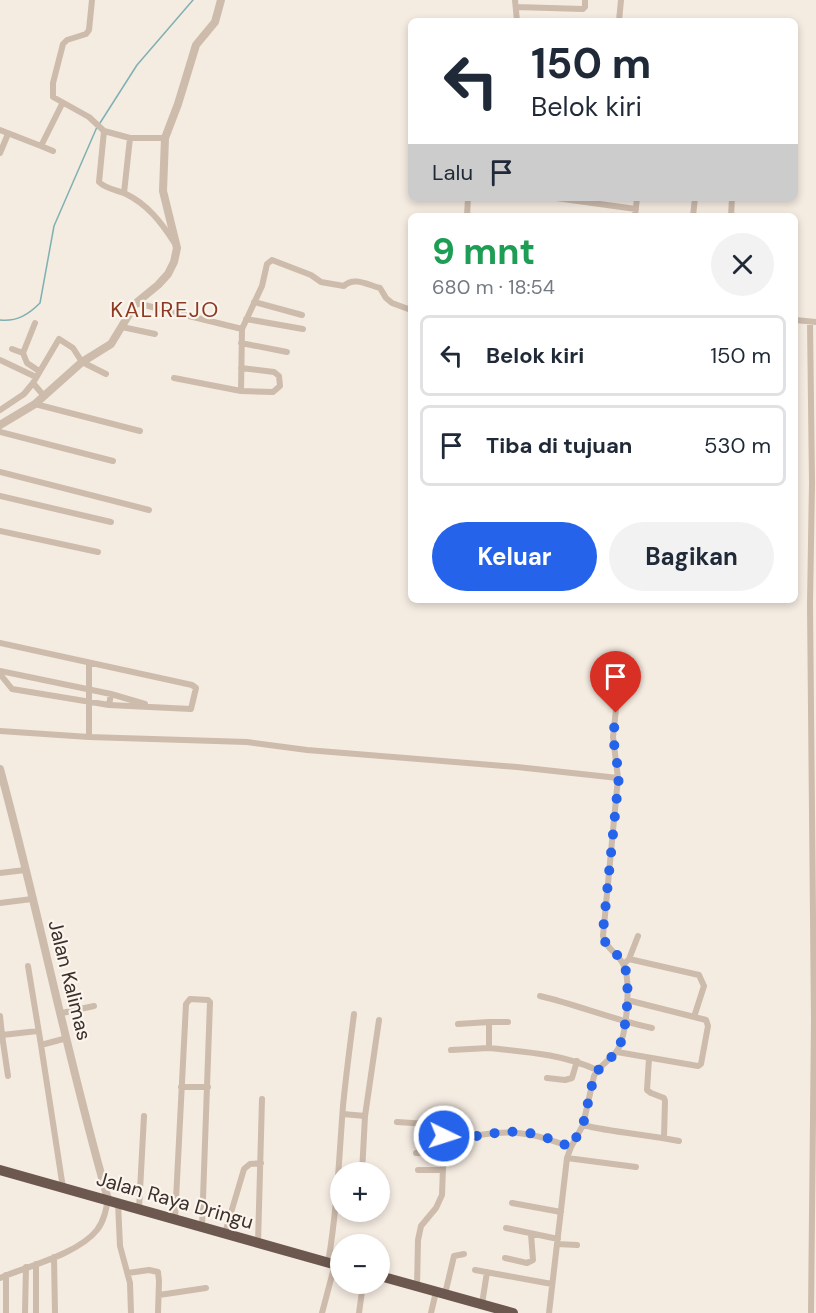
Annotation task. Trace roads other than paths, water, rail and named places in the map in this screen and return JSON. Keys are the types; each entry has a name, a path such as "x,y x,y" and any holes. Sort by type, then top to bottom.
{"highway":[{"name":"Jalan Raya Dringu","path":"0,1170 330,1263"},
{"path":"390,1279 486,1308 513,1313"}],"street":[{"path":"92,0 89,30 86,34 65,41 58,58 53,97 89,117 103,130 130,138 165,138"},
{"path":"0,425 35,404 41,393 80,358 111,344 136,303 168,274 177,248 163,191 165,138 196,45 215,22 221,0"},
{"path":"517,18 516,3 583,9 585,0"},
{"path":"619,18 621,0"},
{"path":"41,146 62,104"},
{"path":"0,130 53,151"},
{"path":"103,130 99,182 148,209 163,226 177,248"},
{"path":"0,153 8,134"},
{"path":"124,194 130,138"},
{"path":"572,201 636,212"},
{"path":"242,391 242,329 262,286 269,261 272,260 311,274 321,282 344,286 352,280 380,288 392,303 408,309"},
{"path":"254,302 302,315"},
{"path":"136,303 242,329"},
{"path":"246,319 303,329"},
{"path":"798,320 813,322 810,604 814,1020 811,1313"},
{"path":"35,323 23,353 36,377 41,393"},
{"path":"123,327 155,334"},
{"path":"0,410 24,394 58,339 68,343 80,358 106,374"},
{"path":"242,343 287,352"},
{"path":"12,350 23,353"},
{"path":"0,360 36,377"},
{"path":"174,378 242,391 273,392 280,386 279,376 274,372 241,368"},
{"path":"35,404 140,430"},
{"path":"0,432 113,461"},
{"path":"0,472 149,510"},
{"path":"0,496 111,522"},
{"path":"0,531 98,552"},
{"path":"0,643 192,685 196,688 191,709 109,705 12,690 0,672"},
{"path":"88,737 89,663"},
{"path":"0,672 111,694 155,707"},
{"path":"618,691 613,737 618,778 603,931 606,945 626,962 699,975 704,983 694,1017"},
{"path":"109,705 111,694"},
{"path":"0,731 88,737 247,742 307,750 517,767 618,778"},
{"name":"Jalan Kalimas","path":"0,769 81,1097 113,1201"},
{"path":"0,873 25,870"},
{"path":"0,903 32,899"},
{"path":"549,1313 567,1158 583,1125 587,1101 597,1070 617,1052 624,1034 627,1000 626,962 638,936"},
{"path":"28,966 63,1188"},
{"path":"540,996 568,1002 625,1023 652,1028"},
{"path":"175,1219 186,1004 190,999 208,1000 210,1002 208,1087 202,1227"},
{"path":"617,1052 700,1065 708,1023 706,1020 627,1000"},
{"path":"62,1013 94,1006"},
{"path":"336,1234 343,1114 354,1014"},
{"path":"0,1016 8,1076"},
{"path":"363,1162 365,1116 378,1020"},
{"path":"489,1022 489,1048"},
{"path":"458,1024 508,1022"},
{"path":"1,1035 38,1031"},
{"path":"41,1045 68,1038"},
{"path":"451,1050 489,1048 543,1053 578,1061 597,1070"},
{"path":"648,1058 647,1090 664,1098 665,1101 664,1138"},
{"path":"548,1078 572,1079 578,1061"},
{"path":"181,1087 208,1087"},
{"path":"258,1243 262,1099"},
{"path":"343,1114 365,1116"},
{"path":"139,1209 144,1116"},
{"path":"396,1122 443,1125 442,1195 440,1202 421,1226 418,1240 417,1287"},
{"path":"583,1125 602,1130 679,1140"},
{"path":"444,1139 466,1139 493,1133 518,1132 535,1134 571,1147"},
{"path":"416,1153 444,1154"},
{"path":"567,1158 636,1167"},
{"path":"225,1233 244,1170 249,1164 261,1163"},
{"path":"418,1170 443,1170"},
{"path":"6,1313 3,1276 79,1245 92,1236 113,1201"},
{"path":"113,1201 120,1246 128,1273 131,1313"},
{"path":"512,1203 561,1212"},
{"path":"506,1228 577,1245"},
{"path":"506,1258 527,1263 533,1260 531,1234"},
{"path":"431,1313 454,1256 464,1254"},
{"path":"54,1257 55,1313"},
{"path":"36,1263 36,1313"},
{"path":"25,1313 26,1268"},
{"path":"128,1273 155,1270 159,1273 158,1313"},
{"path":"475,1270 552,1284"},
{"path":"486,1308 487,1272"},
{"path":"322,1313 330,1280"},
{"path":"159,1295 206,1288"},
{"path":"359,1313 362,1294"}],"waterway":[{"path":"100,123 137,65 193,0"},
{"path":"0,320 12,320 22,316 32,311 40,303 54,226 97,127"}],"district":[{"name":"KALIREJO","path":"165,309"}]}
